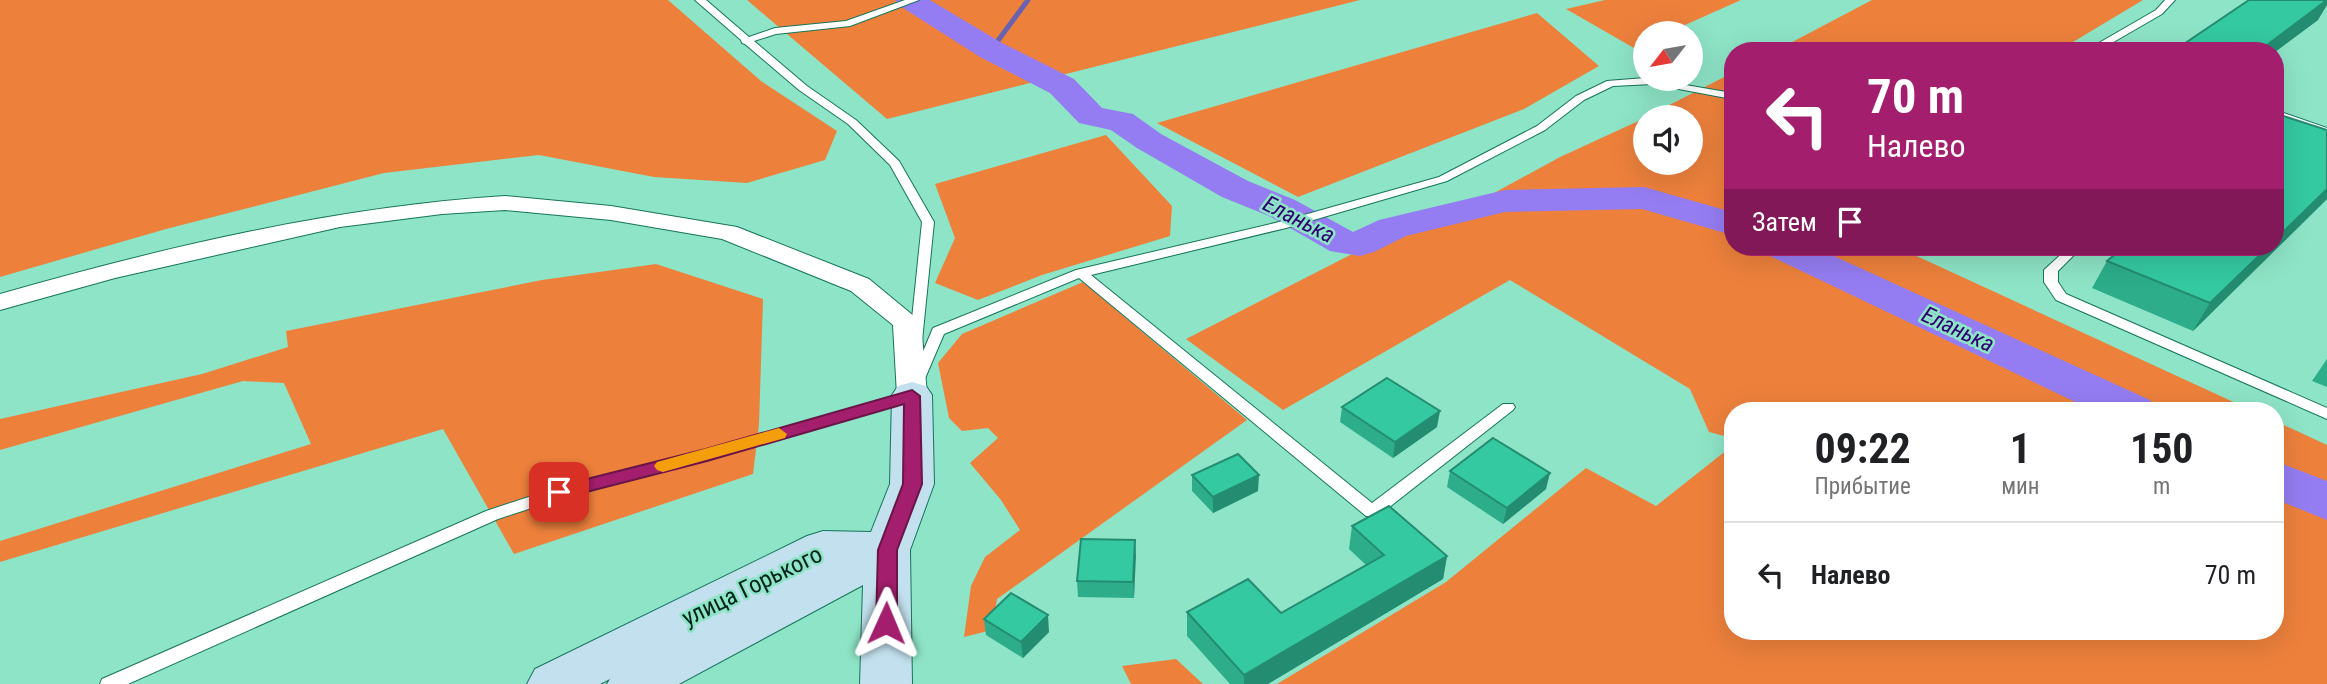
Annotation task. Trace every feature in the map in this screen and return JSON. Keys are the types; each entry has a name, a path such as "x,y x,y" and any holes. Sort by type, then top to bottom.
{"main road":[{"path":"886,684 887,550 912,484 912,396"},
{"name":"улица Горького","path":"553,684 823,548 887,550"},
{"name":"улица Горького","path":"633,684 887,550"}],"street":[{"path":"0,302 110,271 340,220 480,204 559,206 728,232 859,285 907,322 912,396"}],"lane":[{"path":"700,0 803,88 852,122 895,163 929,222 912,396"},
{"path":"746,41 775,31 847,24 914,0"},
{"path":"2106,42 2159,12 2170,0"},
{"path":"912,396 938,331 1082,273 1282,225 1443,179 1541,128 1580,98 1611,83 1652,80 1724,94"},
{"path":"2284,116 2327,132"},
{"path":"2066,256 2051,270 2050,282 2062,297 2327,414"},
{"path":"1082,273 1372,512 1507,407"},
{"path":"109,684 492,515 559,492 707,455 912,396"}],"shaded area":[{"path":"0,0 668,0 761,81 837,131 825,160 747,183 654,177 539,155 384,173 166,229 0,277"},
{"path":"747,0 1360,0 887,119"},
{"path":"1605,0 1741,0 1694,21 1633,21 1633,47 1566,9"},
{"path":"1872,0 2143,0 2073,42 1792,42"},
{"path":"1537,13 1599,66 1524,109 1298,197 1157,123"},
{"path":"1724,77 1724,256 1917,256 2233,402 1724,402 1724,436 1709,432 1690,389 1510,280 1283,410 1186,339 1356,252 1443,221 1560,157 1633,124 1633,175 1703,175 1703,105 1669,105 1697,91 1703,91 1703,88"},
{"path":"1106,135 1172,206 1170,236 1042,275 978,300 935,283 955,238 935,184"},
{"path":"656,264 763,299 759,424 753,474 514,554 443,429 0,562 0,541 311,444 284,383 243,381 0,450 0,419 202,374 288,347 286,331 542,280"},
{"path":"1083,282 1247,420 997,599 992,630 964,637 971,586 985,557 1020,530 1001,500 970,463 998,438 988,428 962,431 949,418 938,363 962,334"},
{"path":"2284,425 2327,445 2327,684 1277,684 1446,582 1586,468 1656,506 1724,452 1724,640 2284,640"},
{"path":"1176,659 1203,684 1131,684 1122,666"}],"building":[{"path":"2249,0 2327,0 2271,42 2187,42"},
{"path":"2284,116 2327,130 2327,189 2284,231"},
{"path":"2113,256 2259,256 2210,303 2107,261"},
{"path":"1387,378 1440,411 1395,442 1342,407"},
{"path":"1493,438 1550,473 1507,508 1450,471"},
{"path":"1238,454 1259,475 1213,497 1192,475"},
{"path":"1389,506 1447,556 1244,675 1187,612 1248,579 1281,613 1384,555 1352,526"},
{"path":"1081,539 1135,540 1133,582 1077,581"},
{"path":"1011,593 1048,615 1021,642 984,619"}],"waterway":[{"name":"Еланька","path":"910,0 991,50 1062,86 1091,116 1121,121 1149,141 1235,189 1282,208 1344,243 1360,244 1393,228 1505,201 1644,198 1724,222"},
{"path":"991,50 1028,0"},
{"name":"Еланька","path":"1801,256 2114,402"},
{"name":"Еланька","path":"2284,482 2327,502"}],"slow traffic":[{"path":"663,466 779,434"}],"route":[{"path":"559,492 707,455 912,396 912,484 887,550 886,623"}]}
